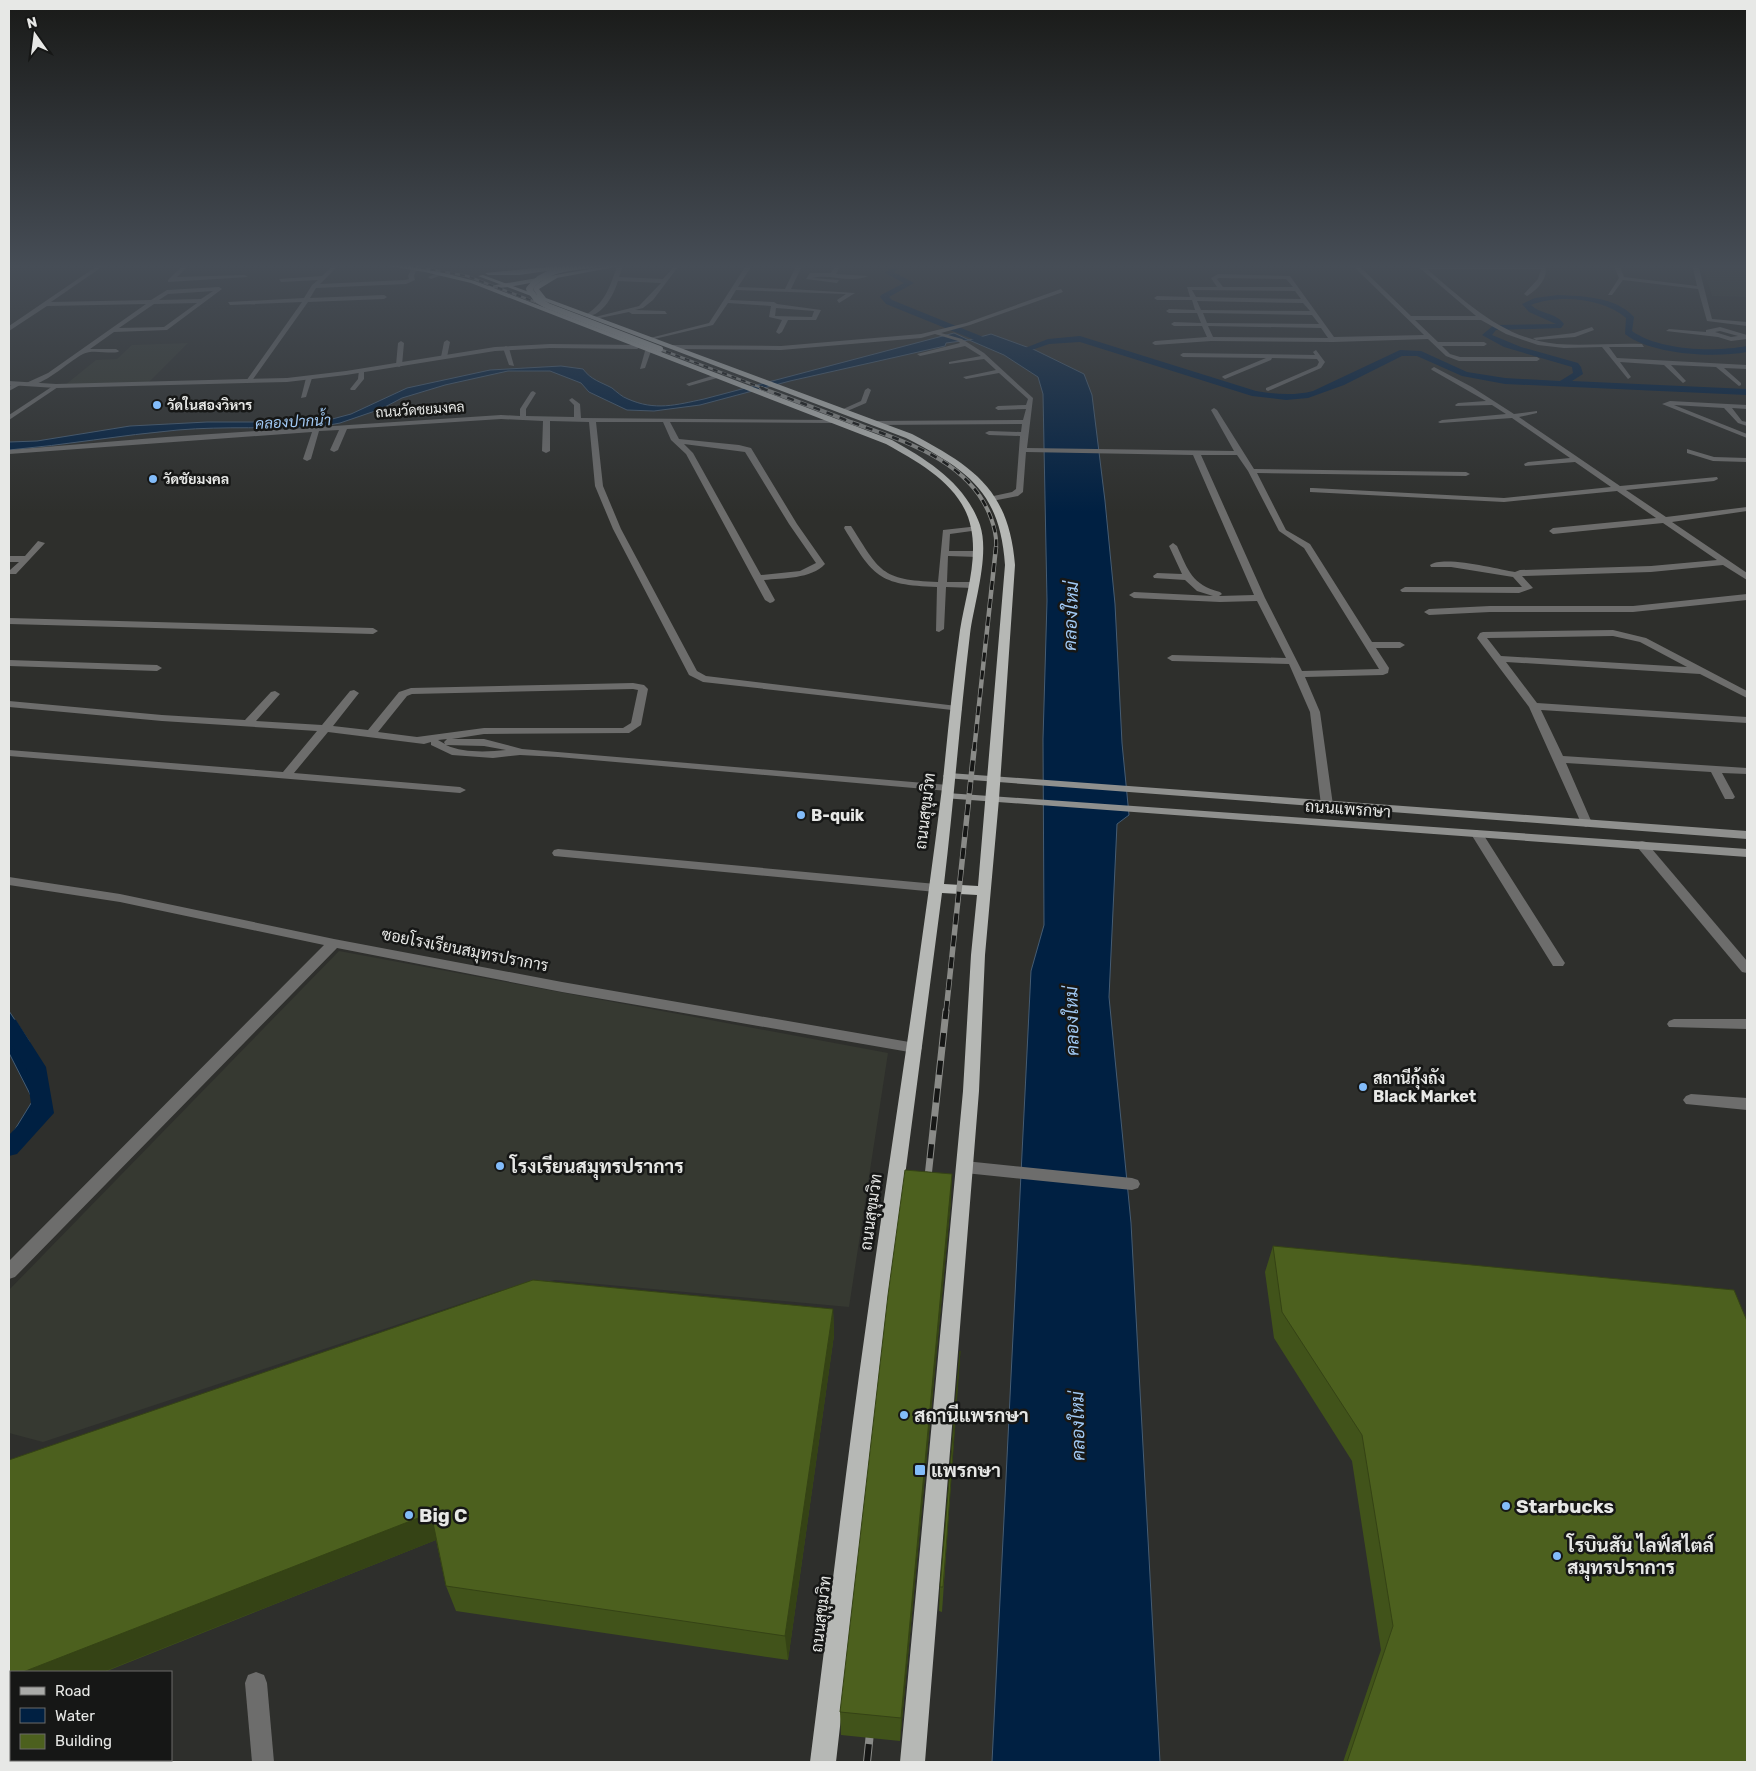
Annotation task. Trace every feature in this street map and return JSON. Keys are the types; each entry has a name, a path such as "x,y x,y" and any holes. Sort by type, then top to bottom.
{"highway":[{"name":"ถนนสุขุมวิท","path":"637,347 889,442 911,454 946,479 959,494 970,512 976,528 978,554 965,634 936,888 915,1048 876,1321 823,1762"},
{"path":"654,347 686,360 704,372"},
{"path":"673,347 908,436 943,453 963,467 992,499 1006,528 1010,545 995,780 978,955 965,1167 913,1762"},
{"path":"936,888 985,891"}],"main road":[{"name":"ถนนแพรกษา","path":"948,787 995,780 1747,835"},
{"name":"ถนนแพรกษา","path":"948,787 993,799 1747,853"}],"street":[{"path":"9,389 50,374 89,347"},
{"path":"249,381 274,347"},
{"path":"398,365 401,347"},
{"path":"444,357 446,347"},
{"path":"9,384 56,386 309,378 506,348 637,347"},
{"path":"673,347 801,347"},
{"path":"920,354 948,347"},
{"path":"971,347 986,357 1029,396 1030,407 1024,434 1019,492 992,499"},
{"path":"1268,389 1319,367 1322,362 1312,347"},
{"path":"1438,347 1455,358 1537,359"},
{"path":"1605,347 1628,378"},
{"path":"506,348 512,365"},
{"path":"83,351 116,351"},
{"path":"642,368 648,351"},
{"path":"1183,355 1319,357"},
{"path":"951,363 986,357"},
{"path":"1225,377 1274,357"},
{"path":"1502,359 1508,365"},
{"path":"1615,360 1747,367"},
{"path":"1666,363 1683,381"},
{"path":"1718,366 1739,384"},
{"path":"1434,369 1513,416 1747,577"},
{"path":"353,389 361,379 361,371"},
{"path":"966,376 1002,371"},
{"path":"689,384 716,376"},
{"path":"303,397 309,378"},
{"path":"9,418 56,386"},
{"path":"843,411 864,402 868,390"},
{"path":"523,418 523,409 533,393"},
{"path":"572,400 576,404 578,419"},
{"path":"1458,405 1493,403"},
{"path":"1747,407 1665,404 1747,436"},
{"path":"1726,406 1740,422 1747,424"},
{"path":"998,408 1030,407"},
{"path":"1214,410 1239,453 1252,471 1283,531 1307,546 1384,668 1384,671 1298,674"},
{"path":"1442,422 1513,416 1535,412"},
{"name":"ถนนวัดชยมงคล","path":"9,452 344,427 494,418 834,421"},
{"path":"546,451 547,418"},
{"path":"592,420 599,486 616,529 693,673 703,679 957,709"},
{"path":"665,420 678,441 689,453 770,600"},
{"path":"873,423 1026,422"},
{"path":"334,450 344,427"},
{"path":"307,459 316,429"},
{"path":"989,432 1024,434"},
{"path":"678,441 739,447 748,450 793,524 821,564 816,569 808,572 759,578"},
{"path":"1023,450 1239,453"},
{"path":"1196,452 1259,596 1293,661 1316,712 1328,805"},
{"path":"1690,452 1713,459 1747,460"},
{"path":"1528,464 1576,460"},
{"path":"1252,471 1298,472 1391,483 1504,500 1621,490 1714,479"},
{"path":"1313,490 1466,474"},
{"path":"1553,531 1665,520 1747,509"},
{"path":"848,528 868,560 878,571 894,579 906,582 973,585"},
{"path":"939,629 946,532 976,528"},
{"path":"13,572 41,543"},
{"path":"1173,546 1186,577 1195,586 1207,593 1259,596"},
{"path":"944,553 978,554"},
{"path":"9,559 27,558"},
{"path":"1434,565 1451,564 1516,575 1520,573 1651,569 1726,562"},
{"path":"1405,590 1519,590 1528,588 1516,575"},
{"path":"1157,576 1186,577"},
{"path":"1134,595 1220,599 1259,596"},
{"path":"1429,612 1499,609 1633,609 1747,597"},
{"path":"9,621 373,631"},
{"path":"1586,823 1534,706 1500,659 1482,638 1483,635 1612,633 1643,640 1747,696"},
{"path":"1369,645 1400,645"},
{"path":"1172,658 1293,661"},
{"path":"1500,659 1704,672"},
{"path":"9,663 157,668"},
{"path":"371,733 403,694 411,692 633,686 643,689 636,725 625,731 484,731 418,740"},
{"path":"286,776 354,693"},
{"path":"247,724 275,694"},
{"path":"9,704 162,718 325,728 435,743 452,752 493,755 520,752 711,766 948,787"},
{"path":"1534,706 1747,720"},
{"path":"9,753 460,790"},
{"path":"1559,759 1747,771"},
{"path":"1715,769 1728,797"},
{"path":"1477,834 1558,963"},
{"path":"1642,845 1747,969"},
{"path":"558,853 936,888"},
{"name":"ซอยโรงเรียนสมุทรปราการ","path":"12,885 120,898 334,943 562,987 915,1048"},
{"path":"9,1272 334,943"},
{"path":"1674,1024 1747,1024"},
{"path":"1691,1100 1747,1104"},
{"path":"965,1167 1132,1184"},
{"path":"256,1683 263,1762"}],"shaded area":[{"path":"130,347 184,347 147,384 64,386 96,360 117,359"},
{"name":"โรงเรียนสมุทรปราการ","path":"339,951 888,1053 849,1307 555,1280 499,1291 43,1442 9,1433 9,1290"}],"water":[{"name":"คลองปากน้ำ","path":"902,347 942,347 790,381 700,405 654,411 627,410 589,392 581,383 550,371 508,371 445,385 402,398 381,409 340,423 319,427 178,430 9,450 9,442 37,441 130,426 207,422 321,422 351,414 407,388 490,370 561,366 583,369 593,378 612,388 622,396 647,405 666,406 704,399"},
{"name":"คลองใหม่","path":"985,347 1026,347 1084,374 1092,395 1105,501 1115,604 1122,743 1129,815 1117,824 1109,997 1131,1223 1160,1762 992,1762 1031,971 1044,925 1043,739 1047,601 1043,394 1038,377 1004,355"},
{"path":"9,1011 29,1041 40,1094 39,1116 9,1148 9,1139 33,1100 9,1053"}],"building":[{"path":"905,1170 952,1174 901,1718 840,1712 888,1295"},
{"name":"โรบินสัน ไลฟ์สไตล์ สมุทรปราการ","path":"1273,1246 1734,1290 1747,1321 1747,1762 1347,1762 1393,1626 1362,1435 1282,1312"},
{"name":"Big C","path":"533,1280 833,1309 785,1636 446,1586 431,1513 26,1671 10,1671 9,1678 9,1460"},
{"path":"960,1351 943,1587 940,1587"}],"waterway":[{"path":"1029,348 1033,347"},
{"path":"1104,347 1255,394 1280,397 1299,397 1328,389 1400,353 1418,353 1465,374 1505,381 1747,392"},
{"path":"1512,347 1575,365 1578,374 1563,383"},
{"path":"1667,347 1703,353 1747,349"},
{"path":"9,1025 36,1067 43,1113 9,1148"}],"railway":[{"path":"653,347 765,389"},
{"path":"761,388 913,445 951,467 968,481 981,498 994,526 996,547"},
{"path":"974,751 996,547"},
{"path":"946,1012 974,750"},
{"path":"927,1186 946,1011"},
{"path":"867,1762 871,1723"}],"place":[{"name":"วัดในสองวิหาร","path":"157,405"},
{"name":"วัดชัยมงคล","path":"153,479"},
{"name":"B-quik","path":"801,815"},
{"name":"สถานีกุ้งถัง Black Market","path":"1363,1087"},
{"name":"โรงเรียนสมุทรปราการ","path":"500,1166"},
{"name":"สถานีแพรกษา","path":"904,1415"},
{"name":"แพรกษา","path":"920,1470"},
{"name":"Starbucks","path":"1506,1506"},
{"name":"Big C","path":"409,1515"},
{"name":"โรบินสัน ไลฟ์สไตล์ สมุทรปราการ","path":"1557,1556"}]}
